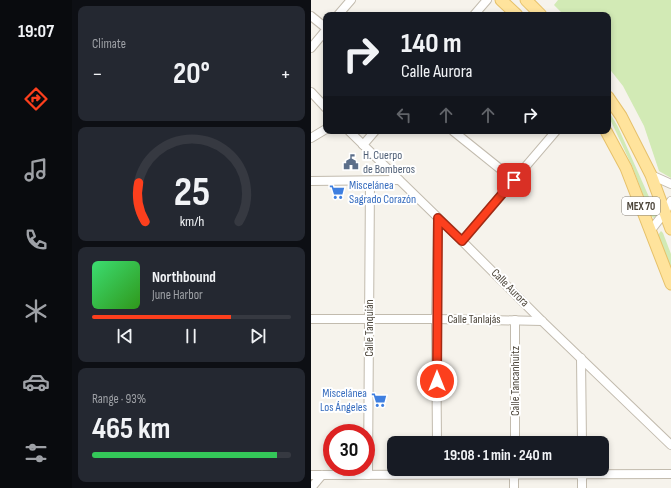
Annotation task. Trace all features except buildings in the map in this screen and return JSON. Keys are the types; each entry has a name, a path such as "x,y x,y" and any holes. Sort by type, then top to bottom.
{"main road":[{"path":"501,0 514,12"},
{"path":"526,0 538,12"},
{"name":"MEX 70","path":"611,101 621,116 651,175 671,229"},
{"name":"MEX 70","path":"609,134 626,168 671,284"}],"street":[{"path":"341,12 351,0"},
{"path":"477,12 487,0"},
{"path":"311,16 323,26"},
{"path":"311,48 323,33"},
{"path":"311,92 323,105"},
{"path":"311,138 323,131"},
{"name":"Calle Aurora","path":"352,134 542,321 671,445"},
{"path":"363,145 372,134"},
{"path":"457,134 514,180"},
{"path":"462,241 553,134"},
{"path":"651,175 671,184"},
{"path":"311,181 399,180"},
{"name":"Calle Tanquián","path":"368,424 370,181"},
{"path":"651,230 665,212 671,201"},
{"path":"437,436 436,319 438,218"},
{"name":"Calle Tanlajás","path":"311,319 542,321"},
{"name":"Calle Tancanhuitz","path":"515,320 515,436"},
{"path":"581,358 582,436"},
{"path":"609,473 671,474"},
{"path":"311,475 322,475"},
{"path":"311,488 322,475"},
{"path":"375,475 387,475"},
{"path":"514,488 515,476"},
{"path":"582,476 582,488"}],"green space":[{"path":"558,0 671,0 671,178 659,171 644,126 623,86 611,71 611,12 561,12 554,5"},
{"path":"611,115 618,127 657,215 654,218 651,216 632,166 611,121"},
{"path":"661,231 671,254 671,269 658,235"}],"place":[{"name":"H. Cuerpo de Bomberos","path":"351,162"},
{"name":"Miscelánea Sagrado Corazón","path":"337,192"},
{"name":"Miscelánea Los Ángeles","path":"379,400"}],"route":[{"path":"437,381 436,319 438,218 462,241 514,180"}]}
